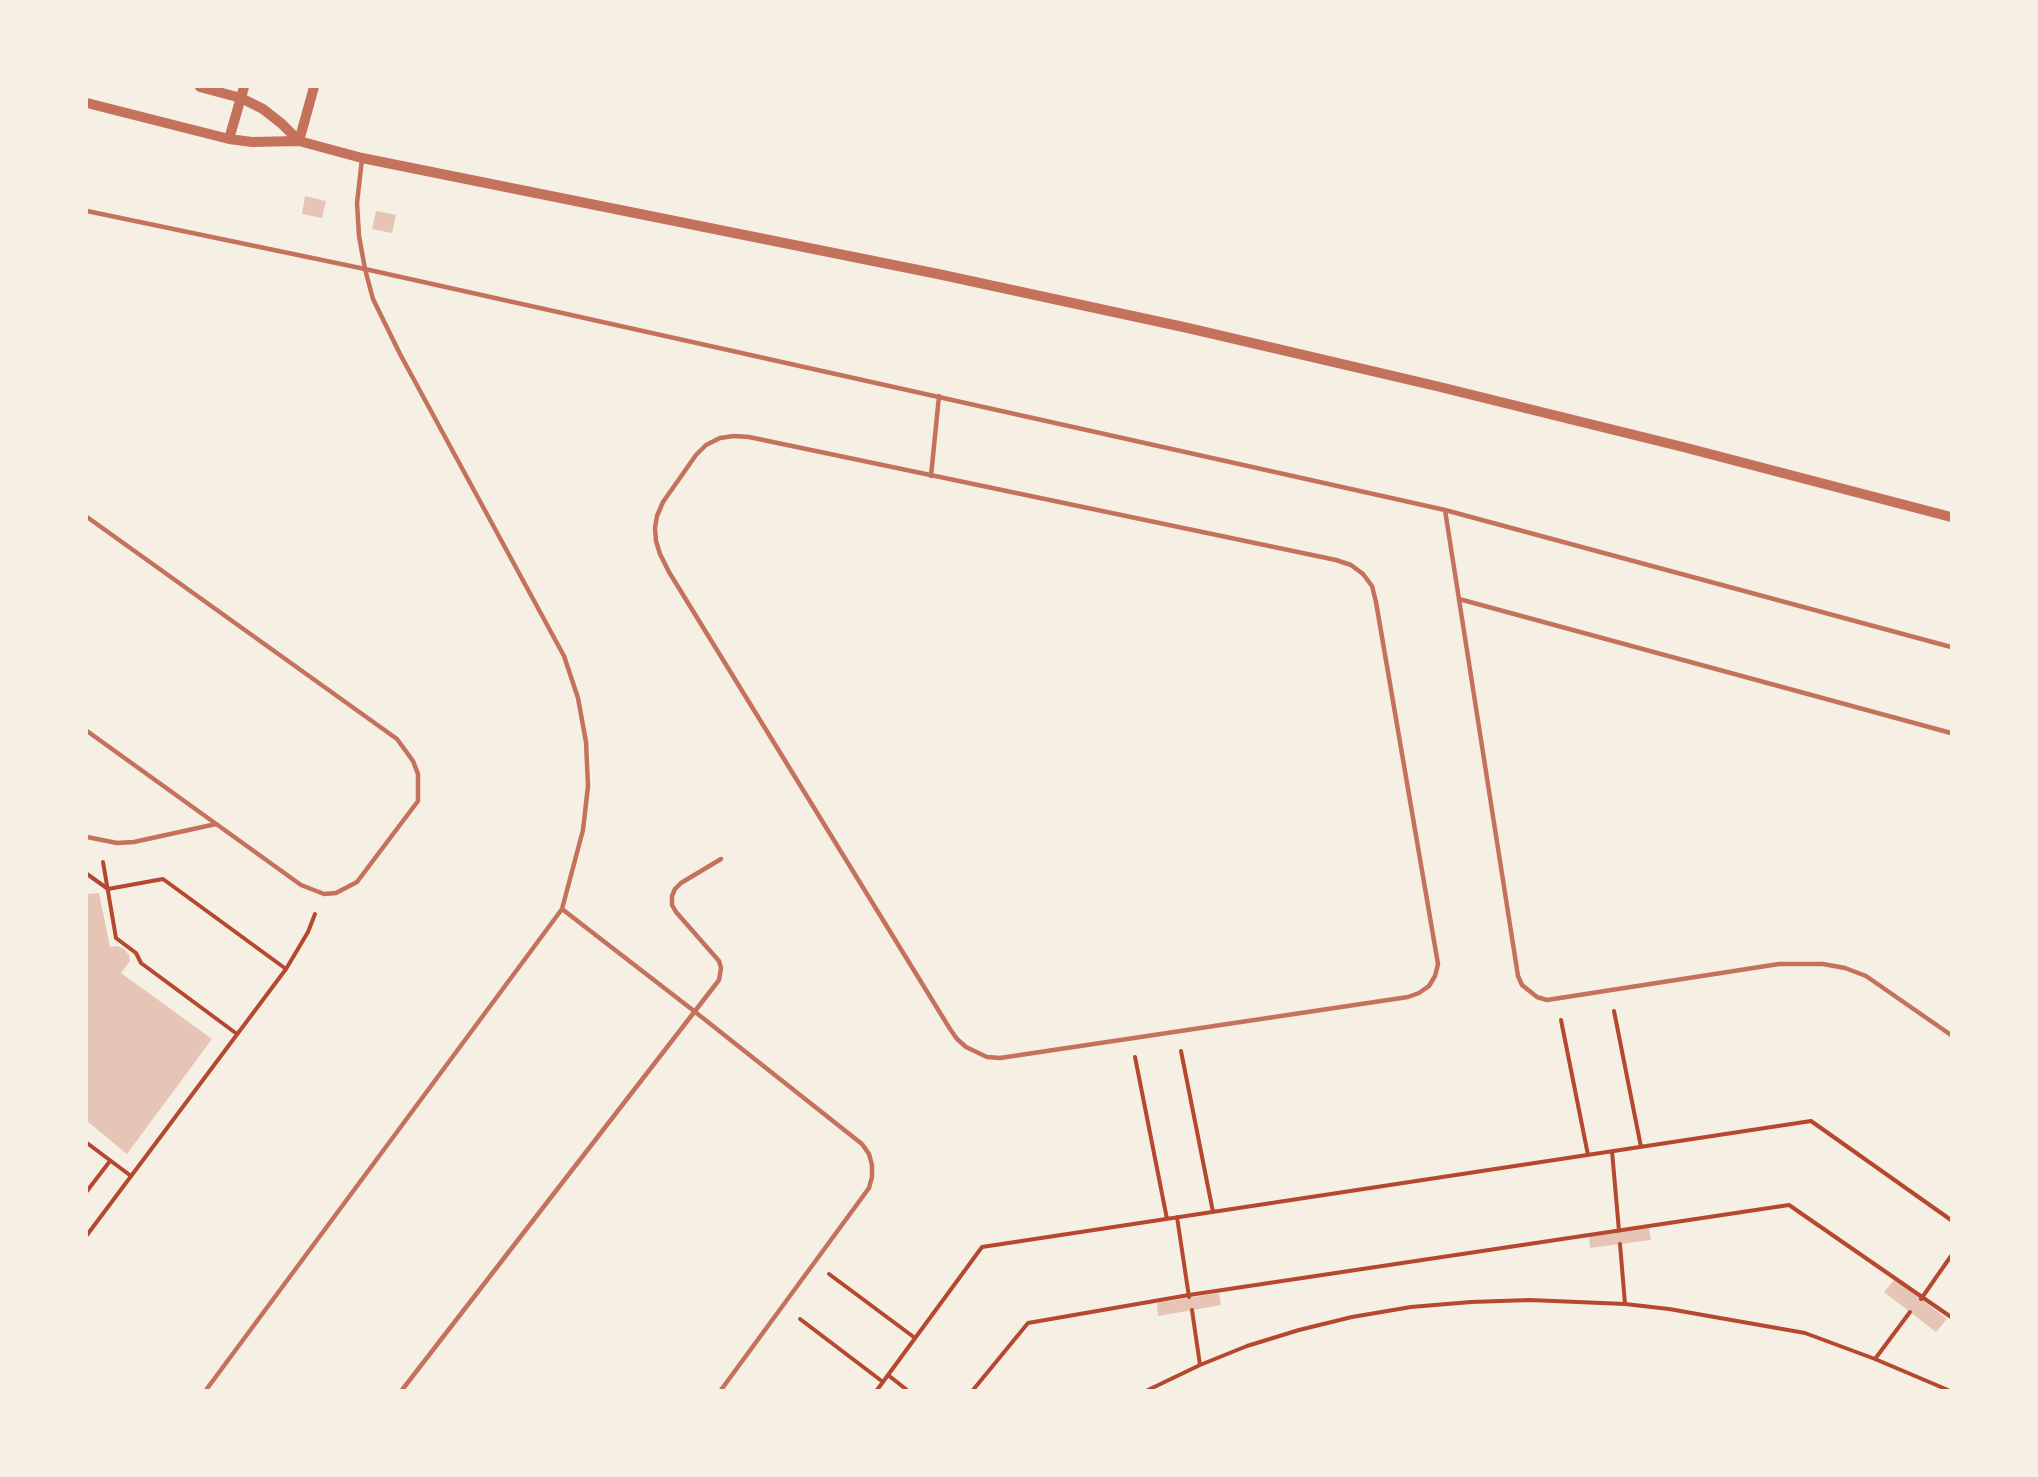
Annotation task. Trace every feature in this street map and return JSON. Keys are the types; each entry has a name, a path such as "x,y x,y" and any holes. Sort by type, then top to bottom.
{"street":[{"path":"200,87 242,93 282,124 298,141"},
{"path":"298,141 314,87"},
{"path":"229,139 242,93"},
{"path":"87,103 229,139 252,142 298,141 362,158 938,274 1188,328 1661,441 1951,518"}],"lane":[{"path":"206,1390 562,909 583,830 588,786 586,742 578,698 564,656 385,327 373,299 359,236 357,203 362,158"},
{"path":"87,211 365,269 1444,510 1951,647"},
{"path":"931,476 939,396"},
{"path":"749,437 931,476 1336,560 1351,565 1363,573 1372,586 1438,963 1435,976 1429,986 1408,997 1000,1058 976,1053 957,1039 675,582 660,554 656,541 656,522 663,502 696,455 706,445 720,438 749,437"},
{"path":"1444,510 1518,976 1522,985 1537,997 1547,1000 1779,963 1823,964 1845,968 1866,976 1951,1035"},
{"path":"87,517 397,739 406,749 418,774 418,801 357,882 336,893 324,894 302,885 87,731"},
{"path":"1459,599 1951,733"},
{"path":"87,837 117,843 134,842 216,824"},
{"path":"402,1390 718,980 721,968 719,961 676,912 672,905 672,896 681,883 721,859"},
{"path":"562,909 862,1144 869,1154 873,1177 869,1188 721,1390"}],"path":[{"path":"99,841 116,938 136,953 141,963 237,1034"},
{"path":"87,874 108,889 163,879 286,969"},
{"path":"87,1235 286,969 308,932 324,894"},
{"path":"1610,990 1641,1147"},
{"path":"1557,998 1588,1155"},
{"path":"1177,1031 1213,1212"},
{"path":"1131,1038 1167,1219"},
{"path":"877,1390 982,1247 1810,1121 1951,1220"},
{"path":"87,1143 131,1176"},
{"path":"1611,1151 1619,1231"},
{"path":"87,1191 110,1161"},
{"path":"974,1390 1028,1323 1189,1296 1789,1204 1951,1317"},
{"path":"1177,1217 1189,1296"},
{"path":"1620,1244 1625,1304"},
{"path":"1921,1297 1951,1256"},
{"path":"814,1263 915,1338"},
{"path":"1148,1390 1200,1365 1247,1347 1299,1330 1352,1317 1471,1302 1530,1300 1625,1304 1669,1309 1805,1333 1948,1390"},
{"path":"783,1306 883,1382"},
{"path":"1192,1310 1200,1365"},
{"path":"1875,1359 1910,1312"},
{"path":"888,1375 907,1390"}],"building":[{"path":"305,196 326,201 322,218 302,214"},
{"path":"376,211 396,215 392,233 372,229"},
{"path":"99,893 110,947 118,946 129,955 130,961 121,973 212,1039 127,1154 87,1121 87,894"},
{"path":"1649,1228 1651,1240 1590,1248 1589,1236"},
{"path":"1895,1279 1947,1319 1936,1332 1884,1292"},
{"path":"1219,1293 1221,1305 1158,1316 1157,1303"}]}
